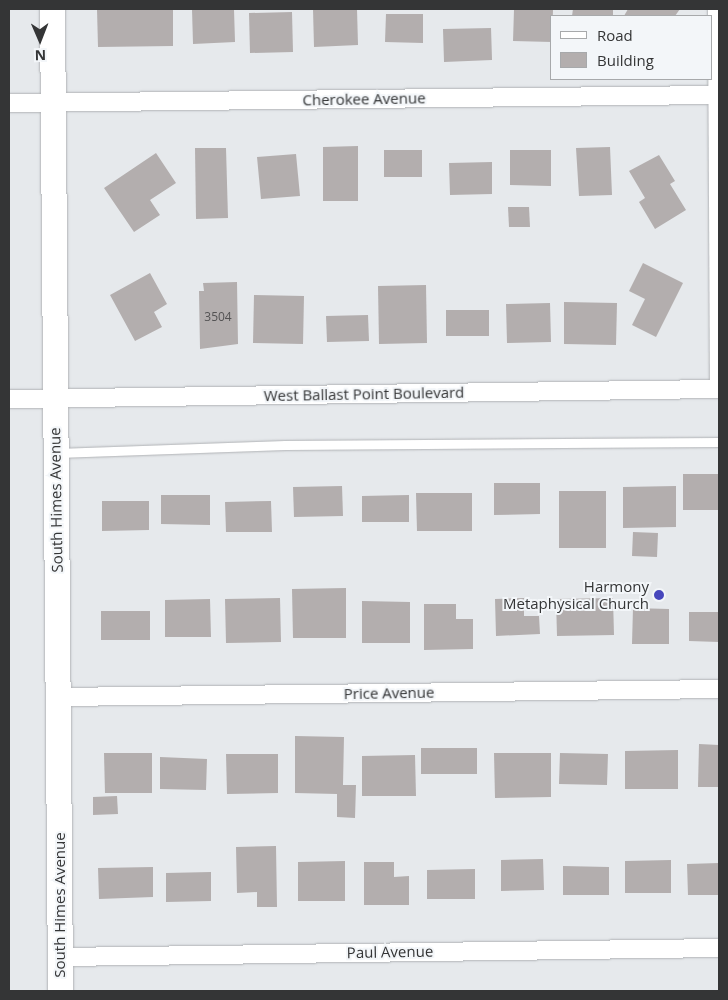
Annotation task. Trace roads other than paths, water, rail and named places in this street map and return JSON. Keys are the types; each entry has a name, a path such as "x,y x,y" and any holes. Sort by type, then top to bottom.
{"street":[{"name":"South Himes Avenue","path":"52,9 60,991"},
{"path":"717,9 719,389"},
{"name":"Cherokee Avenue","path":"9,103 718,95"},
{"name":"West Ballast Point Boulevard","path":"9,399 719,389"},
{"name":"Price Avenue","path":"58,697 719,689"},
{"name":"Paul Avenue","path":"60,957 719,948"}],"lane":[{"path":"55,454 285,445 719,442"}],"place":[{"name":"Harmony Metaphysical Church","path":"659,595"}]}
